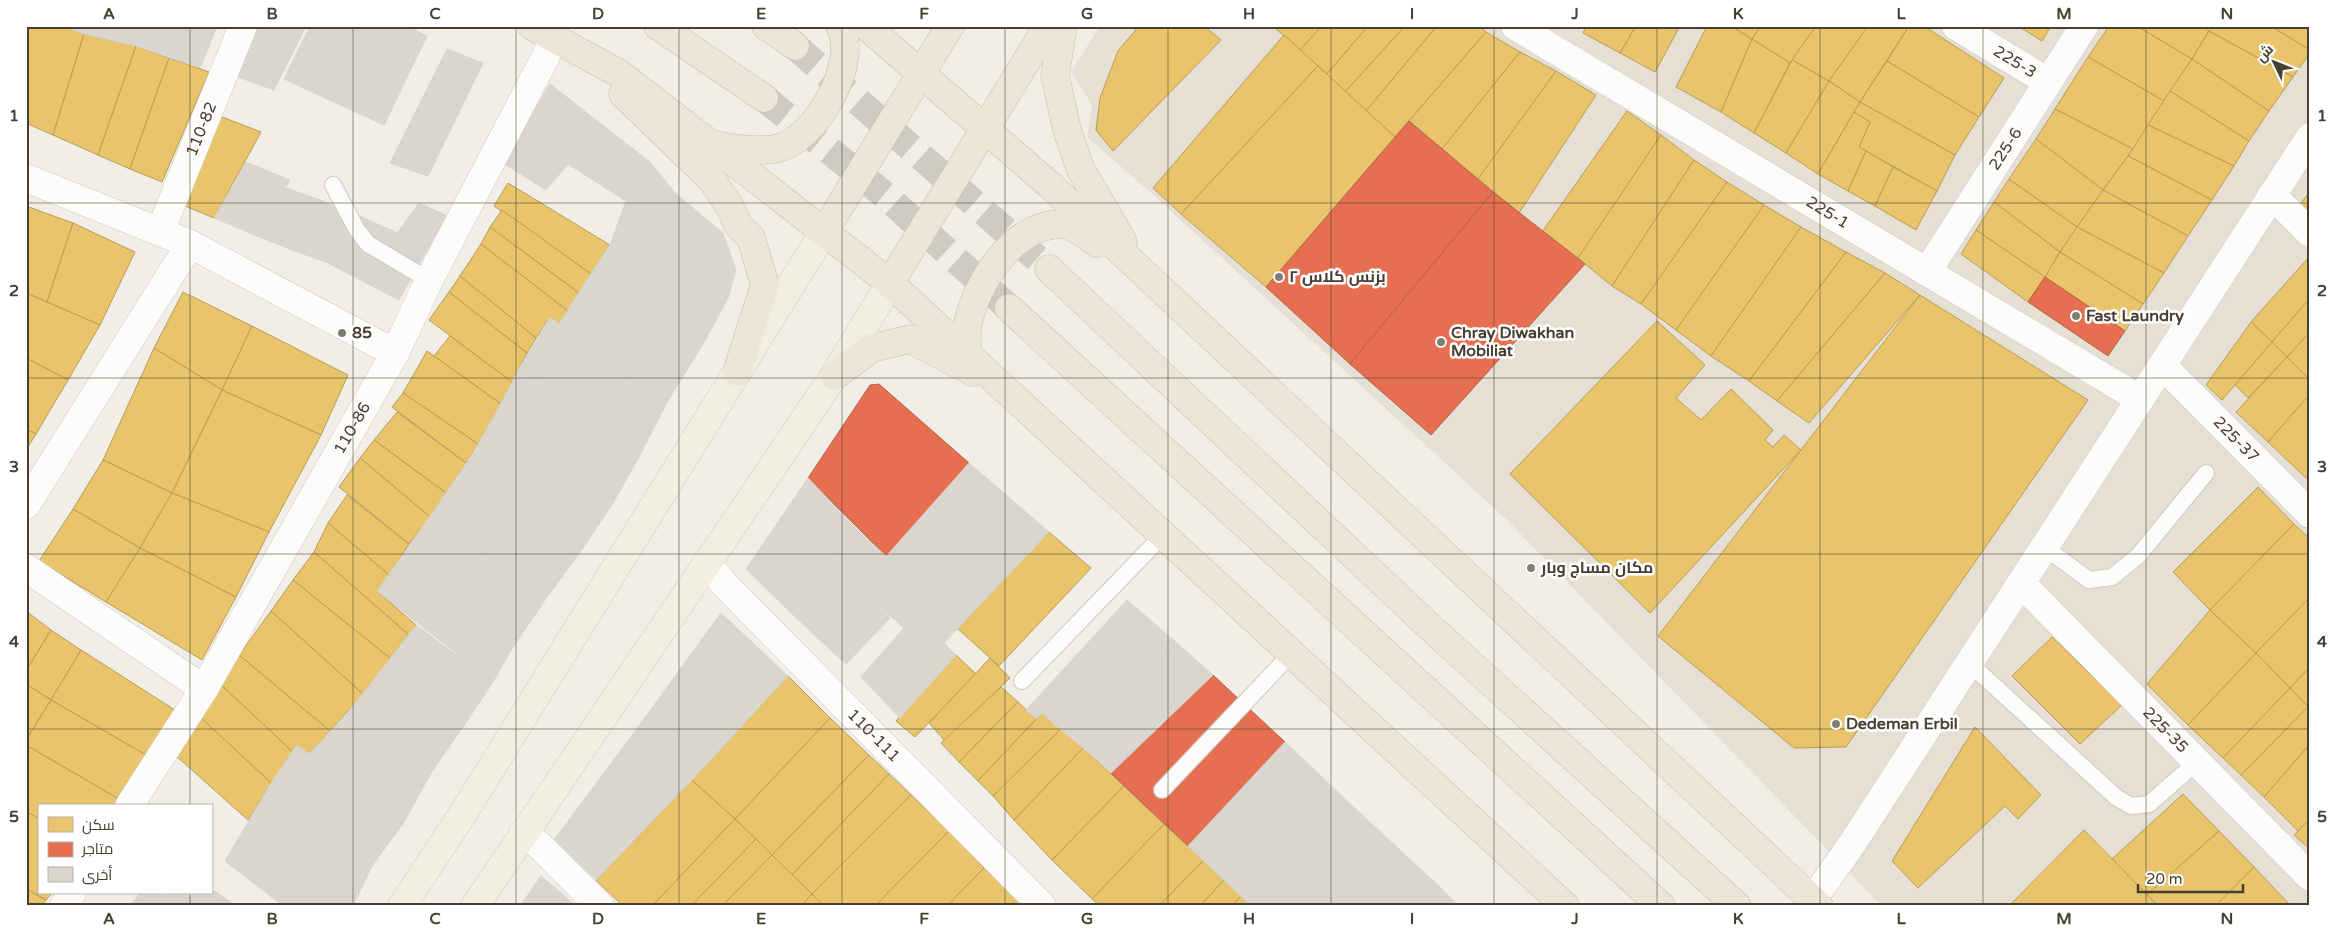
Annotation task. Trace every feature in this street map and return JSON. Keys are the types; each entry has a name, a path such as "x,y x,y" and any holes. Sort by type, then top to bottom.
{"highway":[{"path":"658,26 764,98"},
{"path":"766,26 795,46"},
{"path":"714,145 740,150 775,149 798,138 811,126 824,107 844,63 840,26"},
{"path":"866,26 985,128 1146,275 1816,902"},
{"path":"824,232 950,26"},
{"path":"890,283 1048,26"},
{"path":"1063,26 1055,75 1068,130 1080,168 1146,275"},
{"path":"554,38 620,74 890,283 1565,906"},
{"path":"554,38 712,180 730,207 738,225 751,238 765,285 737,372"},
{"path":"967,354 968,324 989,272 1020,240 1041,228 1061,224 1081,232 1146,275"},
{"path":"1049,269 1430,627 1737,906"},
{"path":"1009,308 1662,906"},
{"path":"834,376 872,348 910,340 1006,390"}],"main road":[{"path":"402,906 464,812 824,232"},
{"path":"475,906 834,376 890,283"}],"street":[{"name":"110-82","path":"160,232 243,26"},
{"name":"225-1","path":"1515,26 2140,399"},
{"name":"225-3","path":"1956,26 2048,82"},
{"name":"225-6","path":"1927,272 2084,26"},
{"name":"110-86","path":"130,804 204,689 395,352 429,280 554,38"},
{"path":"1816,902 2310,137"},
{"path":"26,178 190,244 395,352"},
{"path":"2272,195 2310,233"},
{"path":"26,505 190,244"},
{"name":"225-37","path":"2162,365 2310,514"},
{"name":"110-111","path":"708,563 724,584 1042,906"},
{"path":"26,568 204,689"},
{"name":"225-35","path":"2021,583 2310,877"},
{"path":"523,833 540,846 600,906"},
{"path":"64,906 71,894"}],"lane":[{"path":"333,185 357,230 368,244 429,280"},
{"path":"2044,547 2089,580 2112,578 2138,556 2206,474"},
{"path":"1022,681 1162,535"},
{"path":"1162,790 1292,654"},
{"path":"1969,663 2116,797 2131,806 2149,804 2197,762"}],"shaded area":[{"path":"1100,26 2310,26 2310,906 1882,906 1506,519 1151,193 1087,137 1092,105 1071,72"}],"building: سكن":[{"path":"26,26 65,26 84,34 53,135 26,123"},
{"path":"1139,26 1204,26 1221,40 1113,151 1096,130 1100,98 1118,51"},
{"path":"1277,26 1322,26 1300,50 1275,28"},
{"path":"1322,26 1368,26 1327,74 1300,50"},
{"path":"1368,26 1405,26 1345,92 1327,74"},
{"path":"1405,26 1437,26 1366,111 1345,92"},
{"path":"1437,26 1479,26 1486,32 1395,137 1366,111"},
{"path":"1586,26 1636,26 1620,53 1583,33"},
{"path":"1636,26 1680,26 1655,72 1620,53"},
{"path":"1707,26 1731,26 1752,39 1721,112 1676,87"},
{"path":"1731,26 1761,26 1752,39"},
{"path":"1761,26 1816,26 1790,63 1752,39"},
{"path":"1816,26 1868,26 1829,81 1792,60"},
{"path":"1868,26 1909,26 1860,102 1829,81"},
{"path":"1909,26 1924,26 2004,78 1979,117 1887,61"},
{"path":"2018,26 2051,26 2042,41"},
{"path":"2109,26 2137,26 2192,59 2164,101 2088,57"},
{"path":"2137,26 2202,26 2209,31 2192,59"},
{"path":"2213,26 2271,26 2310,50 2310,53 2293,77 2209,31"},
{"path":"2271,26 2310,26 2310,50"},
{"path":"2209,31 2293,77 2269,111 2192,59"},
{"path":"1486,32 1520,52 1442,149 1409,121"},
{"path":"84,34 136,46 98,155 53,135"},
{"path":"1284,35 1318,66 1181,214 1153,188"},
{"path":"1752,39 1790,63 1754,133 1721,112"},
{"path":"136,46 169,58 130,169 98,155"},
{"path":"1520,52 1556,71 1478,179 1442,149"},
{"path":"2088,57 2164,101 2133,149 2055,109"},
{"path":"169,58 209,72 162,182 130,169"},
{"path":"2192,59 2269,111 2249,141 2170,91"},
{"path":"1792,60 1829,81 1786,153 1754,133"},
{"path":"1887,61 1979,117 1955,155 1860,102"},
{"path":"1318,66 1395,137 1266,287 1181,214"},
{"path":"1556,71 1596,95 1519,213 1478,179"},
{"path":"1829,81 1860,102 1818,174 1786,153"},
{"path":"2170,91 2249,141 2234,166 2148,125"},
{"path":"1860,102 1955,155 1937,191 1859,147 1870,122 1854,112"},
{"path":"2055,109 2133,149 2103,190 2036,139"},
{"path":"1627,111 1661,135 1578,258 1542,232"},
{"path":"1854,112 1870,122 1859,147 1866,151 1848,191 1818,174"},
{"path":"217,115 261,132 214,218 178,203"},
{"path":"2148,125 2234,166 2212,200 2128,156"},
{"path":"1661,135 1694,160 1612,286 1578,258"},
{"path":"2036,139 2103,190 2077,227 2009,179"},
{"path":"1866,151 1893,167 1875,206 1848,191"},
{"path":"2128,156 2212,200 2188,236 2103,190"},
{"path":"1694,160 1727,182 1641,304 1612,286"},
{"path":"1893,167 1937,191 1916,230 1875,206"},
{"path":"2009,179 2077,227 2060,252 1994,202"},
{"path":"1727,182 1764,205 1676,330 1641,304"},
{"path":"508,183 610,245 591,274 494,206"},
{"path":"2103,190 2188,236 2164,273 2077,227"},
{"path":"2310,191 2310,216 2299,206"},
{"path":"1994,202 2060,252 2045,277 1976,230"},
{"path":"1764,205 1801,227 1711,356 1676,330"},
{"path":"26,206 73,223 47,302 26,293"},
{"path":"502,210 591,274 579,293 490,227"},
{"path":"73,223 135,252 100,325 47,302"},
{"path":"490,227 579,293 568,311 481,244"},
{"path":"1801,227 1846,252 1749,381 1711,356"},
{"path":"2077,227 2164,273 2143,304 2060,252"},
{"path":"1976,230 2045,277 2028,302 1961,254"},
{"path":"481,244 568,311 559,324 550,317 536,338 460,276"},
{"path":"1846,252 1885,273 1777,401 1749,381"},
{"path":"2060,252 2143,304 2125,331 2045,277"},
{"path":"2309,257 2310,298 2272,342 2251,322"},
{"path":"1885,273 1920,295 1809,423 1777,401"},
{"path":"460,276 536,338 527,353 449,292"},
{"path":"183,292 252,326 222,390 154,348"},
{"path":"449,292 527,353 512,382 429,320"},
{"path":"26,293 100,325 68,380 26,358"},
{"path":"1920,295 2088,400 1846,747 1794,748 1658,636"},
{"path":"2310,298 2310,332 2287,357 2272,342"},
{"path":"1657,321 1705,365 1676,398 1701,420 1731,389 1773,430 1765,440 1773,447 1784,435 1801,450 1650,613 1510,474"},
{"path":"2251,322 2272,342 2222,400 2206,385"},
{"path":"252,326 348,375 321,435 222,390"},
{"path":"2310,332 2310,380 2287,357"},
{"path":"450,336 512,382 501,404 434,356"},
{"path":"2272,342 2287,357 2248,398 2235,385"},
{"path":"154,348 222,390 172,493 103,460"},
{"path":"427,351 501,404 478,444 403,393"},
{"path":"2287,357 2310,380 2310,394 2268,442 2236,412"},
{"path":"26,358 68,380 36,434 26,429"},
{"path":"222,390 321,435 269,532 172,493"},
{"path":"403,393 478,444 466,463 392,407"},
{"path":"2310,394 2310,474 2306,478 2268,442"},
{"path":"397,412 466,463 446,493 374,440"},
{"path":"26,429 36,434 26,450"},
{"path":"374,440 446,493 430,517 360,458"},
{"path":"360,458 430,517 409,544 339,487"},
{"path":"103,460 172,493 140,548 73,509"},
{"path":"2258,487 2294,524 2210,610 2173,572"},
{"path":"172,493 269,532 236,597 140,548"},
{"path":"347,495 409,544 389,575 328,523"},
{"path":"73,509 140,548 106,602 39,561"},
{"path":"328,523 389,575 377,591 416,625 409,635 314,552"},
{"path":"2294,524 2310,539 2310,597 2256,653 2210,610"},
{"path":"1049,532 1091,568 999,666 957,628"},
{"path":"140,548 236,597 202,660 106,602"},
{"path":"314,552 409,635 391,659 293,580"},
{"path":"293,580 391,659 363,694 271,611"},
{"path":"2310,597 2310,667 2290,688 2256,653"},
{"path":"2210,610 2256,653 2188,725 2147,684"},
{"path":"26,611 51,630 26,671"},
{"path":"271,611 363,694 330,731 239,655"},
{"path":"51,630 81,650 51,700 26,684 26,671"},
{"path":"2052,637 2122,705 2080,744 2012,676"},
{"path":"81,650 175,710 146,755 51,700"},
{"path":"2256,653 2290,688 2223,758 2188,725"},
{"path":"239,655 330,731 309,754 297,745 293,752 219,683"},
{"path":"956,655 976,674 915,737 896,721"},
{"path":"990,658 1010,678 945,741 929,723"},
{"path":"2310,667 2310,705 2308,707 2290,688"},
{"path":"788,676 830,718 735,819 692,780"},
{"path":"219,683 293,752 271,783 198,715"},
{"path":"26,684 51,700 26,740"},
{"path":"1001,687 1018,702 959,762 941,743"},
{"path":"2290,688 2308,707 2241,775 2223,758"},
{"path":"51,700 146,755 117,798 26,745 26,740"},
{"path":"1018,702 1036,719 978,781 959,762"},
{"path":"2308,707 2310,710 2310,744 2264,797 2241,775"},
{"path":"1042,713 1061,729 993,796 978,781"},
{"path":"198,715 271,783 248,820 174,754"},
{"path":"830,718 869,755 772,855 735,819"},
{"path":"1975,727 2041,795 2018,819 2005,806 1918,888 1892,861"},
{"path":"1061,729 1083,748 1014,820 993,796"},
{"path":"2310,744 2310,819 2298,831 2264,797"},
{"path":"26,745 117,798 115,804 38,804 38,818 26,811"},
{"path":"1083,748 1124,786 1052,860 1014,820"},
{"path":"869,755 889,774 792,875 772,855"},
{"path":"889,774 911,795 812,894 792,875"},
{"path":"692,780 735,819 652,906 623,906 596,880"},
{"path":"1124,786 1164,824 1092,899 1052,860"},
{"path":"2183,794 2219,831 2147,895 2112,859"},
{"path":"911,795 949,831 875,906 824,906 812,894"},
{"path":"26,811 38,818 38,894 51,894 46,900 26,889"},
{"path":"735,819 756,839 691,906 652,906"},
{"path":"2310,819 2310,849 2294,835"},
{"path":"1164,824 1204,860 1159,906 1100,906 1092,899"},
{"path":"2084,830 2155,903 2153,906 2009,906"},
{"path":"949,831 984,868 947,906 875,906"},
{"path":"2219,831 2254,867 2215,906 2159,906 2147,895"},
{"path":"756,839 772,855 722,906 691,906"},
{"path":"772,855 812,894 801,906 722,906"},
{"path":"1204,860 1224,880 1200,906 1159,906"},
{"path":"2254,867 2291,906 2215,906"},
{"path":"984,868 1024,905 947,906"},
{"path":"1224,880 1241,896 1232,906 1200,906"},
{"path":"26,889 46,900 41,906 26,906"},
{"path":"812,894 824,906 801,906"},
{"path":"1241,896 1251,906 1232,906"}],"building: متاجر":[{"path":"1409,121 1493,192 1350,364 1266,287"},
{"path":"1493,192 1585,264 1431,435 1350,364"},
{"name":"Fast Laundry","path":"2045,277 2125,331 2108,356 2028,302"},
{"path":"879,384 969,463 887,557 808,478 870,385"},
{"path":"1213,675 1285,742 1188,846 1111,773"}],"building: أخرى":[{"path":"65,26 141,26 136,46 84,34"},
{"path":"141,26 217,26 200,68 136,46"},
{"path":"254,26 306,26 274,90 232,75"},
{"path":"310,26 406,26 427,36 384,125 284,79"},
{"path":"447,49 483,63 428,176 390,163"},
{"path":"550,84 651,163 626,201 568,164 546,190 503,163"},
{"path":"246,162 290,180 257,236 214,218"},
{"path":"651,163 674,192 723,233 736,270 728,298 626,201"},
{"path":"286,188 320,200 292,250 257,236"},
{"path":"320,200 357,215 328,263 292,250"},
{"path":"626,201 728,298 703,344 594,269 610,245"},
{"path":"419,203 446,215 429,247 398,232"},
{"path":"357,215 429,247 399,300 328,263"},
{"path":"594,269 703,344 666,404 559,324"},
{"path":"550,317 666,404 640,455 521,365"},
{"path":"521,365 640,455 613,503 497,411"},
{"path":"497,411 613,503 583,548 471,456"},
{"path":"471,456 583,548 545,600 435,509"},
{"path":"969,463 1049,532 944,643 904,628 858,588"},
{"path":"808,478 858,530 786,608 746,569"},
{"path":"435,509 545,600 511,650 402,556"},
{"path":"858,530 887,557 858,588 830,561"},
{"path":"402,556 511,650 493,682 377,591"},
{"path":"830,561 868,597 824,644 786,608"},
{"path":"868,597 890,618 846,664 824,644"},
{"path":"1127,600 1149,619 1054,724 1042,713 1036,719 1026,710"},
{"path":"721,613 788,676 692,780 636,730"},
{"path":"1149,619 1178,644 1083,748 1054,724"},
{"path":"416,625 493,682 469,718 394,654"},
{"path":"904,628 944,643 956,655 900,718 861,677"},
{"path":"1178,644 1213,675 1111,773 1083,748"},
{"path":"394,654 469,718 431,773 348,712"},
{"path":"348,712 431,773 404,822 309,754"},
{"path":"636,730 692,780 596,880 554,840"},
{"path":"1285,742 1361,814 1271,906 1251,906 1188,846"},
{"path":"297,745 404,822 372,866 271,783"},
{"path":"271,783 372,866 353,906 283,906 225,861"},
{"path":"1361,814 1442,889 1426,906 1271,906"},
{"path":"541,876 576,906 520,906"},
{"path":"1442,889 1459,906 1426,906"},
{"path":"212,890 237,906 176,906 158,894 212,894"},
{"path":"139,894 158,894 176,906 130,906"}],"tunnel":[{"path":"795,46 1049,269"},
{"path":"764,98 887,197 1009,308"}],"place":[{"name":"بزنس کلاس ٢","path":"1279,277"},
{"name":"Fast Laundry","path":"2076,316"},
{"name":"85","path":"342,333"},
{"name":"Chray Diwakhan Mobiliat","path":"1441,342"},
{"name":"مكان مساج وبار","path":"1531,568"},
{"name":"Dedeman Erbil","path":"1836,724"}]}
